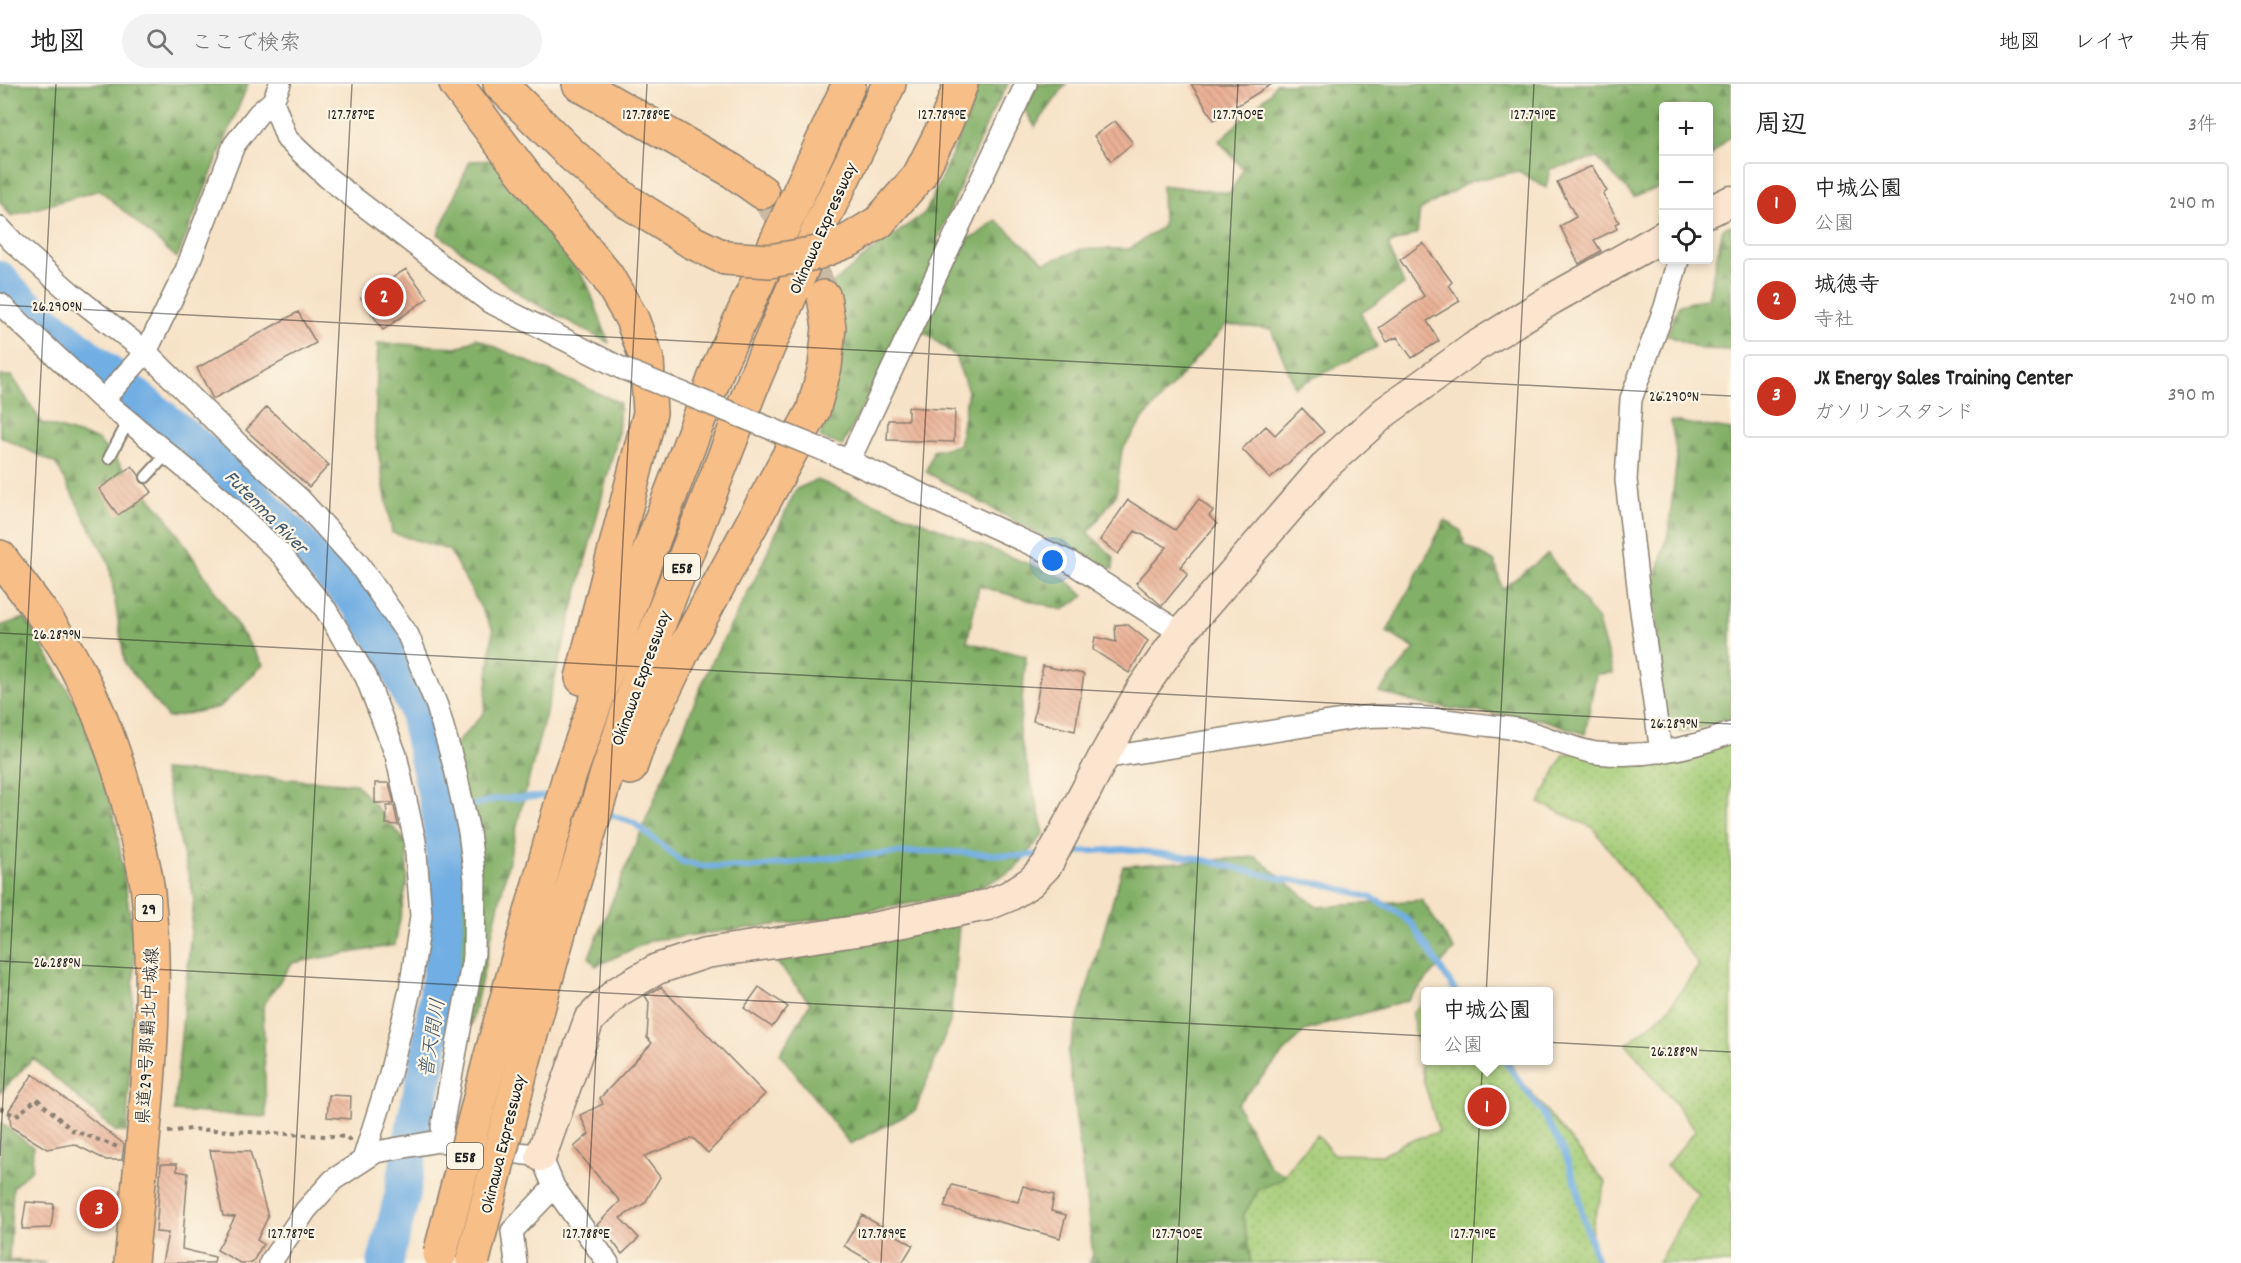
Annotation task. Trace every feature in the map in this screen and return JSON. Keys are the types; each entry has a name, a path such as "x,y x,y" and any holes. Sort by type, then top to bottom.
{"main road":[{"path":"456,84 527,178 607,276 632,318 647,360 650,413 571,721 568,780"},
{"path":"500,84 572,155 618,193 692,242 725,258 770,261 817,253 850,240 879,222 919,176 945,125 961,84"},
{"path":"579,84 731,170 762,192"},
{"name":"Okinawa Expressway","path":"439,1258 490,1059 568,780 608,662 719,366 849,84"},
{"name":"Okinawa Expressway","path":"473,1261 561,925 607,773 652,641 755,378 821,224 889,84"},
{"path":"561,925 604,842 639,742 686,645 813,411 825,367 829,327 824,297"},
{"name":"県道29号那覇北中城線","path":"6,578 49,622 75,665 104,725 127,794 148,890 152,952 150,1017 131,1263"}],"street":[{"path":"840,457 1026,84"},
{"path":"277,93 287,139 328,178 488,302 621,368 840,457 1070,562 1180,633"},
{"path":"103,400 146,353 186,270 234,144 277,93"},
{"path":"1712,210 1731,201"},
{"path":"0,228 71,293 146,353 238,444 299,498 358,563 408,635 437,706 466,820 475,879 474,953 442,1127 442,1142"},
{"path":"609,1263 554,1187 541,1156 589,1020 617,992 657,969 706,953 863,930 987,905 1009,896 1031,882 1053,853 1102,758 1141,690 1180,633 1327,464 1385,412 1473,348 1659,239"},
{"path":"1661,752 1640,604 1626,480 1631,399 1665,307 1677,264"},
{"path":"0,304 103,400 221,498 281,554 326,610 366,677 396,755 415,840 421,916 410,990 370,1156"},
{"path":"1102,758 1362,717 1388,715 1412,715 1521,730 1594,752 1629,755 1696,746 1731,734"},
{"path":"270,1263 306,1210 333,1180 370,1156 442,1142 541,1156"},
{"path":"516,1263 512,1230 554,1187"}],"lane":[{"path":"109,458 128,422"},
{"path":"146,477 167,454"}],"path":[{"path":"0,1108 16,1116 37,1099 72,1130 126,1150"},
{"path":"166,1133 190,1129 347,1137"}],"green space":[{"path":"0,84 248,84 177,258 100,190 11,216 0,202"},
{"path":"980,84 1008,84 990,116 936,243 976,236 996,220 1045,263 1082,249 1129,249 1163,226 1162,185 1230,193 1243,169 1219,141 1270,93 1275,84 1731,84 1731,135 1713,154 1713,102 1659,102 1659,188 1634,197 1597,158 1550,169 1546,188 1519,171 1471,181 1420,210 1417,234 1388,245 1404,285 1361,313 1377,347 1295,387 1271,329 1226,325 1144,418 1122,450 1116,495 1088,533 1114,557 1113,569 1071,552 926,472 933,451 959,445 968,391 955,356 926,333 902,333 842,446 820,437 839,367 830,286 868,254 926,212 966,122"},
{"path":"1037,84 1066,84 1035,127 1025,110"},
{"path":"500,160 587,283 609,343 527,299 438,234 470,161"},
{"path":"1731,225 1731,350 1701,349 1667,335 1679,305 1708,298 1723,228"},
{"path":"476,338 620,403 618,435 520,813 471,1025 450,1014 464,886 444,757 484,713 493,630 449,550 392,533 375,433 378,343 460,347"},
{"path":"0,376 12,376 42,423 98,440 166,516 263,665 220,707 168,718 125,664 109,563 56,464 0,436"},
{"path":"1671,421 1731,430 1731,719 1682,733 1664,726 1653,587 1668,534 1677,458"},
{"path":"817,480 1064,578 1084,596 1063,610 979,586 967,642 1026,656 1019,734 1044,833 1014,870 969,893 822,919 652,940 596,966 589,957 710,665 757,575 796,489"},
{"path":"1445,520 1461,531 1465,545 1495,562 1502,589 1548,554 1597,619 1613,673 1596,674 1585,734 1544,720 1424,705 1379,692 1415,649 1387,632"},
{"path":"25,618 81,712 116,824 135,948 127,1132 116,1132 33,1058 0,1093 0,626"},
{"path":"1731,740 1731,1263 1658,1263 1698,1193 1666,1166 1696,1130 1627,1044 1667,1011 1699,965 1592,827 1539,803 1564,754"},
{"path":"163,770 356,784 407,843 407,881 395,945 292,963 263,1006 266,1117 174,1111 194,898"},
{"path":"1256,857 1317,907 1422,900 1454,950 1408,1000 1304,1031 1237,1104 1270,1167 1342,1203 1351,1263 1089,1263 1093,1255 1068,1053 1123,866"},
{"path":"959,925 950,1022 915,1111 850,1144 780,1054 810,1003 775,960"},
{"path":"1421,1005 1421,1065 1412,1014"},
{"path":"1421,1065 1512,1065 1520,1079 1606,1183 1593,1223 1592,1242 1596,1263 1251,1263 1243,1216 1259,1189 1281,1180 1317,1135 1333,1154 1383,1155 1405,1142 1439,1132"},
{"path":"0,1122 33,1147 32,1169 13,1187 9,1260 46,1263 0,1263"}],"building":[{"path":"1191,84 1272,84 1214,120"},
{"path":"1115,121 1133,143 1111,161 1094,136"},
{"path":"1592,166 1607,191 1603,194 1619,222 1615,224 1617,229 1594,240 1601,251 1579,264 1560,226 1576,217 1557,182"},
{"path":"1423,243 1452,282 1449,285 1460,301 1427,321 1439,341 1412,358 1397,337 1387,342 1379,328 1424,296 1400,260"},
{"path":"406,269 428,298 383,330 361,298"},
{"path":"298,312 316,343 213,399 197,368"},
{"path":"267,407 329,465 309,487 246,430"},
{"path":"908,407 955,410 954,442 887,440 888,420 908,420"},
{"path":"1302,408 1324,432 1270,479 1242,449 1266,426 1275,435"},
{"path":"132,466 141,482 146,484 152,492 118,515 99,489"},
{"path":"1199,499 1213,511 1209,516 1217,524 1180,567 1188,574 1162,606 1136,583 1167,547 1135,531 1118,554 1100,540 1128,500 1175,530"},
{"path":"1127,624 1148,641 1129,673 1093,650 1095,637 1116,642 1115,625"},
{"path":"1043,666 1084,674 1075,731 1033,721"},
{"path":"375,783 389,783 394,803 375,803"},
{"path":"387,806 394,806 398,825 386,824"},
{"path":"661,987 765,1094 708,1153 693,1138 644,1156 660,1177 645,1203 620,1218 639,1238 622,1254 603,1228 600,1229 597,1225 620,1201 574,1147 589,1134 580,1115 603,1104 600,1098 652,1043 647,1038 649,1002 645,996"},
{"path":"759,987 788,1007 772,1027 744,1008"},
{"path":"33,1074 124,1144 122,1160 106,1160 74,1144 47,1149 11,1127 9,1110"},
{"path":"329,1095 351,1096 350,1119 327,1117"},
{"path":"210,1150 250,1151 268,1217 257,1240 263,1244 252,1263 240,1263 217,1250 235,1217 223,1216"},
{"path":"161,1164 177,1164 177,1171 188,1173 182,1249 215,1257 214,1263 162,1263 168,1233 156,1232"},
{"path":"952,1185 1018,1202 1023,1186 1054,1195 1051,1211 1066,1215 1060,1238 944,1207"},
{"path":"26,1202 54,1204 51,1228 22,1229"},
{"path":"862,1215 913,1245 902,1263 874,1263 844,1246"}],"waterway":[{"name":"Futenma River","path":"0,279 12,294 240,482 358,603 380,635 416,709 439,810 446,887 445,939 427,1066 402,1196 385,1263"},
{"path":"439,810 496,799 554,796"},
{"path":"606,813 634,823 682,862 702,866 750,868 843,856 936,851 1021,856 1043,854"},
{"path":"1063,853 1123,849 1196,858 1282,879 1323,884 1372,898 1395,910 1412,924 1453,987"},
{"path":"1508,1065 1542,1112 1565,1154 1578,1190 1582,1214 1598,1263"}],"tunnel":[{"path":"762,192 781,216 797,242 824,297"}],"place":[{"name":"城徳寺","path":"384,297"},
{"name":"中城公園","path":"1487,1107"},
{"name":"JX Energy Sales Training Center","path":"99,1209"}],"water label":[{"name":"普天間川","path":"431,1038"}]}
